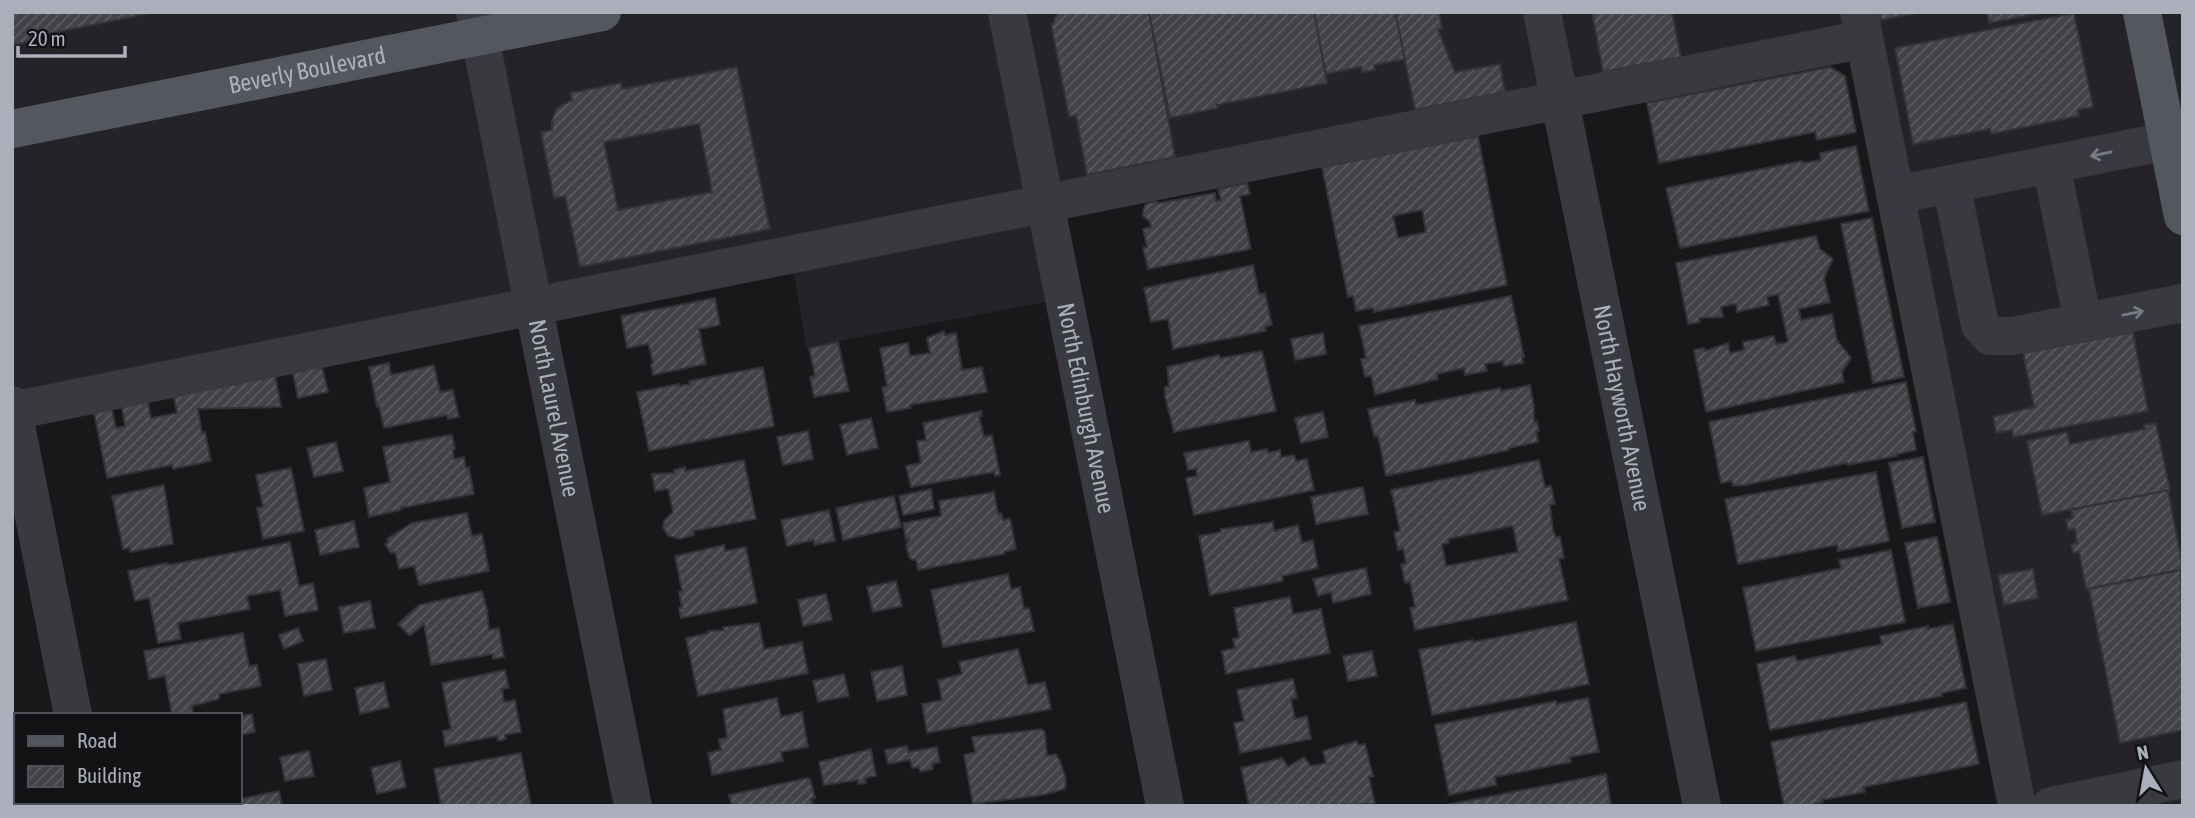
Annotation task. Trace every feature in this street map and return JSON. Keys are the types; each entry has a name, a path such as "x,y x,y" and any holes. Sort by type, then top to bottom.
{"main road":[{"name":"Beverly Boulevard","path":"12,129 478,25 602,12"},
{"path":"2142,12 2183,216"}],"street":[{"name":"North Edinburgh Avenue","path":"1007,12 1165,806"},
{"name":"North Hayworth Avenue","path":"1542,12 1702,806"},
{"name":"North Laurel Avenue","path":"478,25 633,806"},
{"path":"73,713 13,409 1559,101 1861,26 2017,806"},
{"path":"1895,195 2168,141"},
{"path":"2051,164 2083,322"},
{"path":"1951,184 1980,325 1990,336 2012,336 2183,303"},
{"path":"2051,806 2183,779"}],"shaded area":[{"path":"12,12 2183,12 2183,806 2010,806 1858,44 1039,203 1056,300 806,347 793,267 12,417"}],"building":[{"path":"12,12 156,12 33,37 34,41 12,45"},
{"path":"1059,12 1149,12 1175,157 1087,175 1076,115 1069,117 1051,24"},
{"path":"1149,12 1314,12 1327,83 1217,105 1218,108 1170,118"},
{"path":"1314,12 1395,12 1405,59 1374,65 1375,70 1362,72 1361,67 1326,74"},
{"path":"1395,12 1439,12 1442,29 1438,30 1455,72 1500,64 1505,92 1415,110"},
{"path":"1592,12 1672,12 1681,57 1603,72"},
{"path":"1879,12 1923,12 1881,20"},
{"path":"1987,12 2046,12 1989,23"},
{"path":"2074,13 2093,107 2078,110 2079,116 1991,134 1990,129 1913,144 1895,48"},
{"path":"737,67 770,229 580,267 565,196 554,198 541,132 552,130 552,119 557,108 572,100 570,93 621,83 622,89","holes":["699,124 712,192 618,210 604,142"]},
{"path":"1830,67 1845,76 1856,132 1817,140 1815,132 1659,163 1647,103"},
{"path":"1478,136 1507,285 1374,312 1373,308 1356,311 1353,296 1348,297 1322,167","holes":["1422,210 1426,232 1398,238 1393,216"]},
{"path":"1856,146 1869,211 1680,248 1666,188 1802,161 1821,160 1820,153"},
{"path":"1247,183 1250,194 1240,196 1251,249 1148,269 1143,248 1147,247 1143,229 1151,227 1150,222 1143,216 1146,204 1215,193 1216,201 1221,200 1218,189"},
{"path":"1872,218 1904,377 1873,383 1841,224"},
{"path":"1816,236 1820,249 1833,259 1824,278 1830,302 1799,309 1801,320 1832,314 1837,340 1851,358 1842,372 1844,382 1706,412 1694,350 1704,348 1705,351 1728,343 1730,353 1744,350 1743,342 1774,336 1776,344 1788,342 1778,294 1767,297 1769,305 1737,312 1736,304 1721,307 1723,317 1699,318 1700,322 1688,324 1676,263"},
{"path":"1253,265 1259,294 1265,293 1272,325 1265,327 1266,331 1173,349 1168,319 1151,322 1144,288"},
{"path":"1511,296 1523,363 1504,366 1503,361 1485,364 1487,371 1465,375 1464,368 1437,374 1438,379 1375,395 1371,375 1365,377 1361,359 1366,358 1359,326"},
{"path":"715,298 720,325 699,329 706,364 653,375 648,344 627,348 621,316"},
{"path":"944,331 945,335 956,333 962,370 982,367 987,392 910,405 911,408 887,412 882,387 887,386 880,348 908,343 910,356 930,353 927,338"},
{"path":"2133,332 2148,411 2013,437 2012,430 1996,433 1993,417 2034,407 2023,353"},
{"path":"1323,333 1326,354 1295,360 1291,339"},
{"path":"838,342 849,391 814,397 810,377 815,376 809,348"},
{"path":"1262,351 1276,411 1174,432 1165,397 1165,387 1169,386 1167,367 1219,355 1220,358"},
{"path":"321,363 328,392 298,398 292,369"},
{"path":"389,363 391,375 434,365 440,392 453,390 459,417 448,419 447,415 384,428 369,367"},
{"path":"763,367 774,426 649,451 637,392 690,384 689,381"},
{"path":"275,374 281,407 198,409 211,461 173,469 172,465 107,478 93,408 111,405 116,428 125,426 121,402 147,397 151,418 177,413 173,393"},
{"path":"1906,382 1916,431 1913,432 1916,450 1746,485 1733,486 1732,481 1721,483 1709,422"},
{"path":"1530,385 1534,422 1537,421 1539,431 1536,431 1538,442 1386,476 1378,436 1374,437 1368,409 1415,400 1416,405 1500,388 1501,391"},
{"path":"981,411 982,416 979,416 984,437 992,435 1000,475 995,476 994,472 911,487 906,466 921,463 917,441 926,440 923,423"},
{"path":"1323,412 1328,437 1301,443 1295,418"},
{"path":"871,418 878,448 847,455 840,425"},
{"path":"2156,423 2170,490 2042,515 2027,441 2067,432 2070,444 2145,429 2144,425"},
{"path":"808,431 813,459 783,465 777,437"},
{"path":"452,435 454,459 464,457 466,468 469,467 474,494 369,517 364,488 390,482 383,447"},
{"path":"1249,441 1251,452 1267,449 1268,453 1280,450 1281,457 1294,455 1296,461 1307,459 1314,490 1194,515 1186,478 1197,476 1196,469 1188,470 1184,453"},
{"path":"336,442 343,471 314,477 307,448"},
{"path":"1923,457 1935,522 1902,528 1889,463"},
{"path":"744,460 756,519 693,531 694,535 680,539 668,536 663,527 664,521 673,512 668,489 655,491 652,474 674,473 674,470 685,467 685,471"},
{"path":"1539,460 1545,487 1551,486 1555,504 1550,505 1553,531 1556,537 1560,537 1564,558 1559,559 1568,600 1415,630 1410,608 1415,607 1410,582 1405,583 1401,564 1406,563 1403,549 1398,550 1394,532 1400,531 1391,490","holes":["1513,526 1518,552 1446,566 1442,544 1449,543 1448,539"]},
{"path":"291,468 304,531 263,539 257,508 263,507 256,475"},
{"path":"1876,472 1889,541 1838,551 1837,545 1738,564 1725,499"},
{"path":"164,485 173,544 130,552 129,548 123,549 112,496"},
{"path":"1363,487 1368,514 1316,524 1311,497"},
{"path":"931,489 934,509 903,515 899,496"},
{"path":"2168,490 2183,569 2086,589 2079,552 2073,553 2071,544 2077,543 2075,529 2068,530 2066,520 2073,518 2071,510"},
{"path":"994,492 998,514 1001,513 1003,520 1010,518 1016,549 1004,554 918,570 916,560 909,557 906,545 909,539 906,540 903,523 941,516 939,501"},
{"path":"894,496 901,527 843,540 836,508"},
{"path":"829,510 835,541 814,545 814,540 787,546 781,520"},
{"path":"467,513 472,536 482,534 489,571 419,585 414,566 399,569 396,555 391,553 385,544 387,539 412,523"},
{"path":"354,521 359,547 320,555 315,530"},
{"path":"1273,522 1274,531 1298,525 1302,543 1313,540 1318,568 1282,576 1283,581 1210,595 1199,536 1221,532 1221,529"},
{"path":"1937,537 1950,602 1918,608 1905,543"},
{"path":"290,542 299,586 313,583 318,610 285,616 280,590 247,596 250,609 178,623 181,639 158,643 149,598 135,601 128,571"},
{"path":"724,545 725,551 746,547 757,603 681,618 679,592 682,591 675,556"},
{"path":"1891,550 1905,622 1756,651 1743,588 1841,568 1839,560"},
{"path":"1366,568 1371,594 1333,603 1331,592 1318,596 1313,579"},
{"path":"2033,569 2038,598 2004,605 1998,575"},
{"path":"2181,570 2183,730 2120,743 2089,589"},
{"path":"1008,574 1011,589 1020,587 1024,609 1029,608 1034,631 943,647 931,590"},
{"path":"896,581 902,606 873,612 867,587"},
{"path":"482,591 489,630 499,628 504,657 493,659 493,654 431,665 424,624 410,636 398,624 419,605"},
{"path":"826,594 832,620 803,626 798,600"},
{"path":"1290,597 1293,614 1321,609 1330,653 1226,674 1222,651 1235,648 1233,639 1239,637 1234,608"},
{"path":"370,601 375,628 344,633 339,607"},
{"path":"1576,622 1589,684 1432,715 1419,650"},
{"path":"759,623 764,649 802,642 808,673 698,696 686,638 709,633 708,631 724,630 723,627"},
{"path":"1953,624 1966,688 1942,693 1942,696 1770,730 1757,664 1795,656 1797,661 1882,644 1880,636"},
{"path":"298,628 303,641 284,649 279,635"},
{"path":"243,633 249,666 257,665 261,686 219,694 219,699 192,706 193,713 172,713 165,676 149,679 144,651"},
{"path":"1018,649 1028,685 1045,682 1051,709 927,733 922,704 942,700 938,680 962,674 959,662"},
{"path":"1372,651 1377,676 1348,681 1343,656"},
{"path":"326,659 332,690 304,696 298,664"},
{"path":"902,666 907,695 877,701 871,672"},
{"path":"505,670 509,688 502,689 504,702 515,700 521,732 505,735 506,739 498,741 497,736 445,746 443,731 451,729 442,683"},
{"path":"844,674 849,696 818,702 813,681"},
{"path":"1293,679 1297,698 1291,699 1295,719 1307,716 1311,739 1240,753 1234,723 1244,721 1237,690"},
{"path":"384,682 389,707 360,714 355,688"},
{"path":"777,698 781,717 802,712 808,747 781,752 783,761 712,775 708,753 721,750 719,739 727,738 723,709"},
{"path":"1588,698 1599,752 1570,757 1571,762 1495,777 1496,785 1449,795 1435,725 1556,701 1557,704"},
{"path":"1966,702 1979,764 1864,787 1865,792 1822,800 1823,802 1806,806 1784,806 1771,742"},
{"path":"252,714 255,732 242,735 242,716"},
{"path":"1041,729 1045,732 1047,756 1056,754 1060,761 1066,779 1065,789 1043,795 973,804 964,755 975,752 972,737"},
{"path":"1357,741 1358,745 1365,744 1373,776 1369,777 1375,804 1249,806 1241,768 1282,758 1288,767 1304,757 1311,766 1326,763 1323,751"},
{"path":"907,746 908,752 937,747 940,762 932,764 933,769 920,772 919,767 912,768 910,760 888,764 885,750"},
{"path":"871,749 876,776 865,778 866,783 858,784 858,780 824,785 819,762"},
{"path":"309,751 314,776 285,781 280,757"},
{"path":"521,753 531,806 441,806 434,769"},
{"path":"400,761 406,787 377,794 371,768"},
{"path":"1606,774 1611,806 1450,806 1450,804"},
{"path":"810,779 815,798 811,799 813,806 732,806 729,795"},
{"path":"279,791 282,806 200,806 242,804 242,799"}]}
